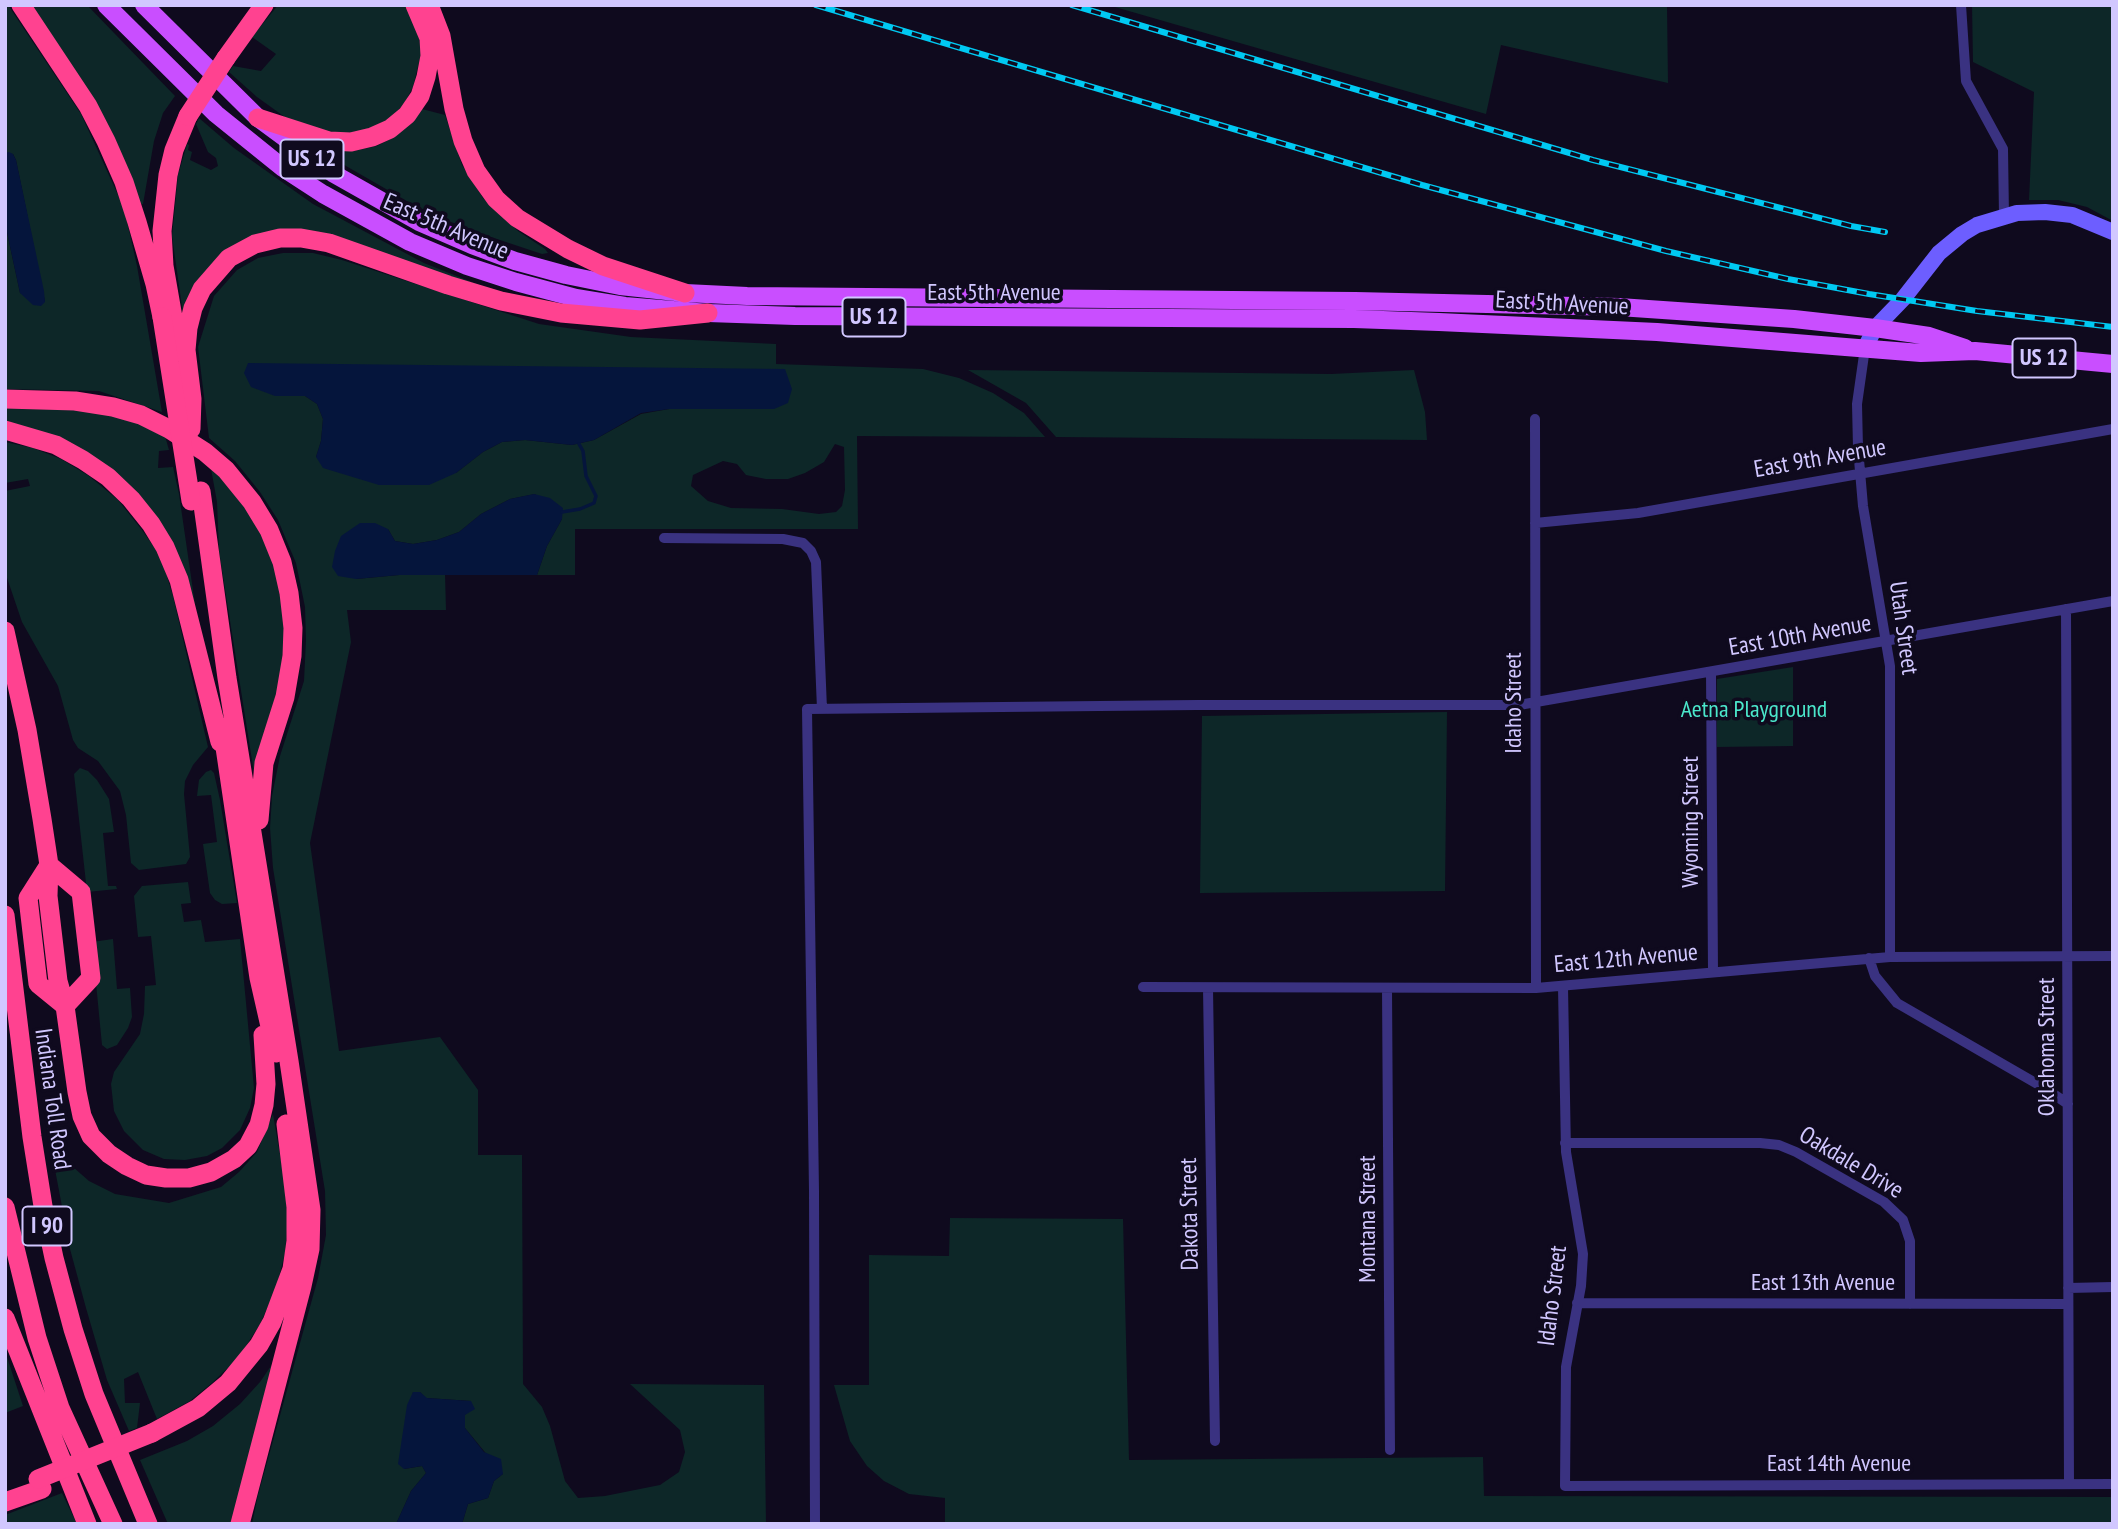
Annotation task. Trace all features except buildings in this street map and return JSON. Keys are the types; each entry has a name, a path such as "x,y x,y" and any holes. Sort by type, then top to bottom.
{"highway":[{"path":"21,5 88,106 124,182 167,315 191,429"},
{"path":"155,284 151,204 163,148 250,5"},
{"path":"222,54 264,5"},
{"path":"258,118 329,141 351,142 390,130 407,115 420,96 426,77 430,56 429,38 415,5"},
{"path":"429,5 441,36 463,141 476,172 496,199 540,234 568,249 603,266 685,293"},
{"path":"184,112 163,204 167,315 257,859 311,1210 310,1249 302,1286 240,1524"},
{"path":"5,631 27,730 48,865 48,896 58,981 65,1006 82,1116 91,1136 109,1154 146,1175 189,1178 211,1171 234,1159 248,1146 264,1105 266,1084 259,978 230,780 196,496 191,429 192,399 186,350 193,308 202,289 229,258 255,244 280,238 301,237 329,243 488,297 561,313 640,320 708,313"},
{"path":"5,399 75,401 141,415 205,452 226,470 252,502 269,530 282,562 289,593 293,628 292,656 285,697 264,763 259,798 257,859"},
{"path":"5,430 56,445 83,460 108,477 131,499 151,524 165,547 179,580 230,780"},
{"path":"48,865 81,892 91,978 65,1006"},
{"name":"Indiana Toll Road","path":"5,915 28,1110 54,1258 94,1394 148,1524"},
{"path":"154,1438 208,1401 244,1365 272,1322 292,1269 296,1241 293,1173 277,1055 259,978"},
{"name":"I 90","path":"5,1206 37,1338 60,1408 113,1524"},
{"path":"5,1502 40,1484 204,1418 238,1390 271,1348 302,1286"},
{"path":"5,1318 87,1524"},
{"path":"5,1491 40,1484"}],"main road":[{"name":"East 5th Avenue","path":"106,5 176,76 237,132 323,194 363,218 433,251 516,282 576,298 708,313 795,316 1378,320 1657,332 1921,353 1975,351 2113,363"},
{"name":"East 5th Avenue","path":"144,5 258,118 334,174 419,222 472,245 515,261 620,286 685,293 774,296 1355,300 1619,307 1782,318 1875,328 1929,336 1975,351"}],"street":[{"path":"1961,5 1966,80 2003,149 2004,216"},
{"path":"1865,348 1875,328 1903,299 1930,263 1948,245 1977,225 2031,211 2086,219 2113,232"},
{"name":"Utah Street","path":"1865,348 1856,414 1860,473 1890,666 1890,957"},
{"name":"Idaho Street","path":"1535,419 1536,988"},
{"name":"East 9th Avenue","path":"1535,523 1639,513 2113,429"},
{"path":"664,538 783,539 803,543 816,562 822,709 807,709 814,1191 815,1524"},
{"name":"East 10th Avenue","path":"822,709 1520,705 2113,601"},
{"name":"Oklahoma Street","path":"2066,609 2069,1484"},
{"name":"Wyoming Street","path":"1711,672 1713,972"},
{"name":"East 12th Avenue","path":"1143,987 1536,988 1869,958 2113,956"},
{"path":"1869,958 1875,976 1897,1003 2068,1104"},
{"name":"Idaho Street","path":"1563,987 1565,1143 1583,1254 1566,1367 1565,1486"},
{"name":"Dakota Street","path":"1208,988 1215,1441"},
{"name":"Montana Street","path":"1387,988 1390,1450"},
{"name":"Oakdale Drive","path":"1565,1143 1760,1143 1779,1145 1796,1152 1884,1202 1903,1220 1910,1241 1910,1304"},
{"path":"2068,1288 2113,1287"},
{"name":"East 13th Avenue","path":"1577,1303 2068,1304"},
{"name":"East 14th Avenue","path":"1565,1486 2113,1484"}],"green space":[{"path":"5,5 8,5 81,114 124,208 137,266 162,412 99,391 5,389 5,223 20,293 45,302 16,160 13,154 5,153"},
{"path":"29,5 87,5 175,96 163,113 154,141 143,204 139,204"},
{"path":"278,5 405,5 417,30 422,50 413,87 404,104 390,119 373,127 352,134 331,135 289,120 257,97 229,72 233,66 261,71 276,54 252,37"},
{"path":"1108,5 1667,5 1668,83 1501,45 1486,114"},
{"path":"1972,5 2113,5 2113,221 2087,207 2058,200 2029,200 2034,92 1973,62"},
{"path":"422,109 445,115 462,165 483,198 518,231 548,253 542,254 443,219 313,147 354,151 377,146 396,136"},
{"path":"199,118 234,148 313,204 424,263 502,294 338,240 256,239 183,314 172,236 178,175 187,144 188,150 192,152 190,160 211,170 218,166 216,158 208,152 196,124"},
{"path":"283,253 313,253 539,324 631,337 776,344 776,364 923,369 959,378 993,393 1024,413 1045,437 857,436 858,529 575,529 575,575 537,575 547,546 562,519 535,494 510,499 481,514 459,532 437,540 413,544 395,541 388,529 356,579 445,574 446,610 347,610 351,642 310,843 339,1051 440,1037 478,1090 478,1155 522,1155 523,1384 542,1407 565,1481 578,1498 605,1496 660,1485 679,1472 685,1452 680,1430 630,1384 764,1385 766,1524 462,1524 468,1504 488,1498 494,1481 503,1474 465,1428 465,1415 471,1401 426,1398 420,1392 413,1392 404,1469 422,1466 426,1473 411,1491 396,1524 252,1524 318,1278 326,1235 325,1191 273,868 270,828 272,796 280,756 304,681 305,607 296,563 278,520 235,461 209,438 198,347 214,296 237,270 258,258","holes":["305,396 720,409 669,409 641,414 594,440 572,445 525,440 502,442 483,452 456,473 316,457 323,419 317,404","835,444 844,447 845,490 842,506 836,512 819,514 782,509 731,508 708,501 691,486 693,475 723,461 737,464 746,475 788,479 824,462"]},
{"path":"968,370 1331,374 1414,370 1425,412 1427,440 1056,437 1026,403"},
{"path":"5,407 81,409 135,421 165,436 169,450 159,451 158,468 173,467 196,611 144,505 5,421"},
{"path":"5,442 33,448 61,459 89,476 118,500 161,557 173,596 208,747 193,765 185,781 190,857 186,864 139,870 131,863 126,815 120,791 98,761 78,748 73,740 58,686 22,622 5,572 5,491 30,486 28,479 5,483"},
{"path":"210,463 250,508 274,559 288,622 282,682 254,773 219,551 217,502"},
{"name":"Aetna Playground","path":"1793,667 1793,746 1717,747 1717,679"},
{"path":"1447,712 1445,891 1200,893 1202,716"},
{"path":"80,768 88,771 97,780 109,799 114,832 103,833 108,886 116,886 117,889 87,892 74,774"},
{"path":"211,770 220,800 237,903 222,904 210,893 203,844 217,842 211,795 197,796 199,780"},
{"path":"188,882 191,903 181,904 184,922 201,920 205,942 240,939 254,1088 250,1108 240,1130 222,1148 207,1156 185,1160 164,1159 143,1150 124,1131 114,1111 111,1084 114,1072 140,1034 145,986 156,985 151,936 138,937 134,896 142,886"},
{"path":"113,939 117,989 130,988 132,1017 117,1045 107,1049 102,1045 92,942"},
{"path":"273,1114 288,1218 285,1253 276,1289 260,1324 239,1357 190,1401 157,1419 138,1372 124,1379 125,1403 140,1403 137,1428 129,1431 107,1380 70,1249 47,1127 73,1167 89,1181 115,1194 169,1203 221,1187 239,1172 257,1152"},
{"path":"950,1218 1123,1219 1129,1460 1483,1457 1484,1496 2113,1497 2113,1524 945,1524 945,1498 909,1494 884,1481 867,1466 850,1441 834,1385 869,1385 869,1255 949,1256"},
{"path":"5,1351 23,1406 5,1413"},
{"path":"273,1363 233,1524 168,1524 140,1460 187,1441 213,1426 240,1404"},
{"path":"62,1493 77,1524 5,1524 5,1515"}],"water":[{"path":"9,152 16,160 44,291 45,302 41,306 33,305 20,293 5,223 5,153"},
{"path":"248,363 785,369 792,389 788,403 774,409 669,409 641,413 594,440 572,445 525,440 502,442 483,452 456,473 429,485 379,485 323,468 316,457 323,419 317,404 305,396 275,396 251,387 244,373"},
{"path":"534,494 550,498 563,508 562,519 547,546 537,575 399,575 356,579 338,576 332,567 341,536 360,523 375,523 388,529 395,541 413,544 437,540 459,532 481,514 510,499"},
{"path":"413,1392 420,1392 427,1398 471,1401 475,1409 465,1415 465,1428 484,1452 501,1459 503,1474 494,1481 488,1498 468,1504 462,1524 396,1524 411,1491 426,1473 422,1466 404,1469 398,1464 407,1405"}],"waterway":[{"path":"562,512 594,503 596,496 586,476 583,451 579,444"}],"railway":[{"path":"816,5 1422,185 1666,251 1788,279 1869,294 1977,311 2113,327"},
{"path":"1072,5 1593,160 1851,226 1885,232"}]}
